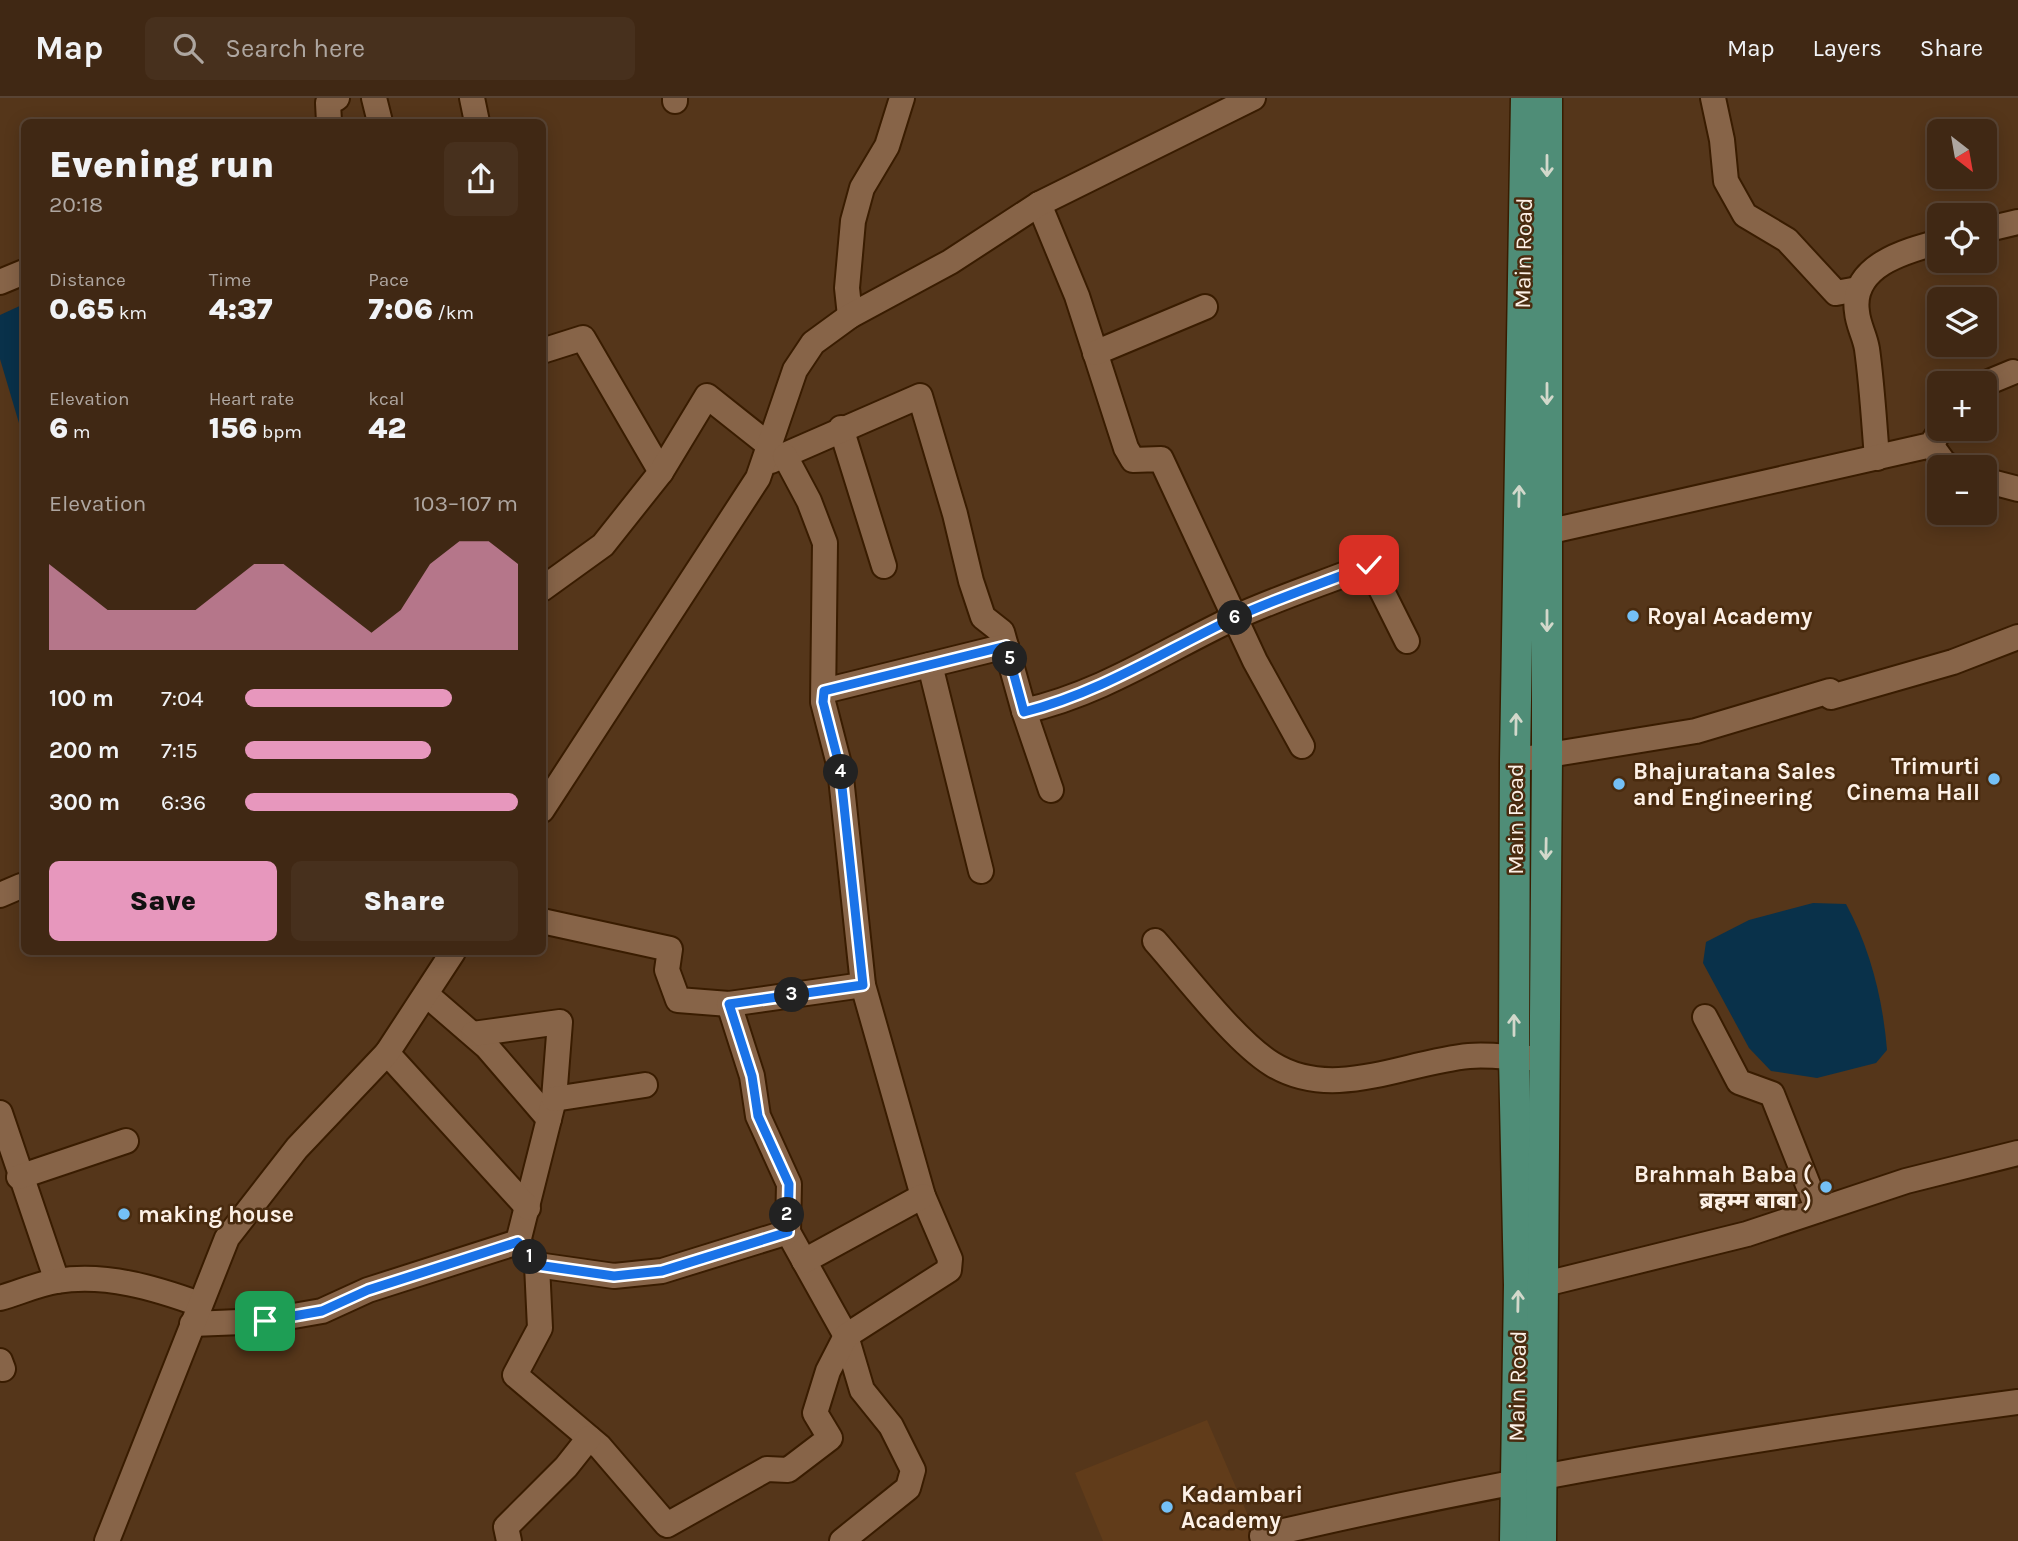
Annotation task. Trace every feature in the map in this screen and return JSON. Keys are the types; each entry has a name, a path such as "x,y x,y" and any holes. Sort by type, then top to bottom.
{"main road":[{"name":"Main Road","path":"1515,1541 1528,1478 1545,1284 1529,1058 1515,761 1526,98"},
{"name":"Main Road","path":"1541,1541 1528,1478 1518,1285 1548,756 1548,98"}],"street":[{"path":"374,98 379,119"},
{"path":"472,98 476,119"},
{"path":"850,316 847,288 853,222 862,188 887,146 902,98"},
{"path":"546,804 773,455 795,370 813,343 850,316 950,262 1039,204 1252,98"},
{"path":"1713,98 1722,140 1726,181 1745,215 1787,240 1836,293 1858,289"},
{"path":"1039,204 1077,296 1126,448 1133,460 1161,459 1235,617 1302,746"},
{"path":"1997,227 2018,222"},
{"path":"1877,457 1866,345 1856,311 1858,289 1880,263 1896,253 1927,245"},
{"path":"0,282 21,273"},
{"path":"1095,353 1205,307"},
{"path":"546,350 583,338 661,472"},
{"path":"1997,379 2013,372"},
{"path":"518,1242 537,1265 540,1328 515,1375 590,1438 667,1525 767,1469 788,1470 830,1438 815,1413 828,1371 846,1336 949,1270 950,1259 923,1196 863,985 844,793 823,702 825,543 809,501 773,455 707,396 661,472 603,545 546,586"},
{"path":"773,455 920,396 983,617 1002,632 1024,712 1051,790"},
{"path":"841,428 884,566"},
{"path":"1518,538 1877,457 1927,440"},
{"path":"1997,483 2018,489"},
{"path":"1024,712 1063,702 1119,677 1235,617 1369,565 1407,641"},
{"path":"1515,761 1696,731 1830,691 1831,697 1952,662 2018,637"},
{"path":"824,691 1006,646"},
{"path":"930,664 981,872"},
{"path":"546,922 670,949 667,970 678,999 729,1004 863,985"},
{"path":"1154,941 1238,1034 1272,1064 1311,1080 1336,1082 1470,1056 1529,1058"},
{"path":"107,1541 227,1238 297,1147 387,1053 451,955"},
{"path":"427,995 473,1034 551,1109"},
{"path":"729,1004 752,1076 758,1116 789,1184 788,1232 846,1336 862,1390 891,1426 913,1469 908,1488 842,1541"},
{"path":"1705,1017 1739,1082 1772,1094 1818,1210"},
{"path":"473,1034 561,1022 551,1109 518,1242"},
{"path":"387,1053 528,1208"},
{"path":"551,1109 645,1085"},
{"path":"0,1113 19,1177 57,1281"},
{"path":"19,1177 126,1141"},
{"path":"1545,1284 1747,1234 1906,1181 2018,1153"},
{"path":"804,1261 923,1196"},
{"path":"537,1265 614,1276 662,1271 788,1232"},
{"path":"0,1298 57,1281 114,1281 158,1289 195,1314 265,1321 322,1311 368,1290 518,1242"},
{"path":"1262,1536 1528,1478 1829,1427 2018,1402"},
{"path":"509,1541 506,1527 566,1467 590,1438"}],"shaded area":[{"name":"Kadambari Academy","path":"1207,1420 1259,1541 1103,1541 1075,1473"}],"water":[{"path":"21,305 21,430 0,359 0,315"},
{"path":"1813,903 1846,904 1862,938 1874,975 1887,1050 1876,1063 1817,1078 1771,1071 1749,1048 1703,963 1706,942 1749,920"}],"place":[{"name":"Royal Academy","path":"1633,616"},
{"name":"Trimurti Cinema Hall","path":"1994,779"},
{"name":"Bhajuratana Sales and Engineering","path":"1619,784"},
{"name":"Brahmah Baba ( ब्रहम्म बाबा )","path":"1826,1187"},
{"name":"making house","path":"124,1214"},
{"name":"Kadambari Academy","path":"1167,1507"}],"route":[{"path":"265,1321 322,1311 368,1290 518,1242 537,1265 614,1276 662,1271 788,1232 786,1210 789,1184 758,1116 752,1076 729,1004 863,985 852,855 840,768 823,702 824,691 1006,646 1024,712 1063,702 1130,672 1235,617 1369,565"}]}
